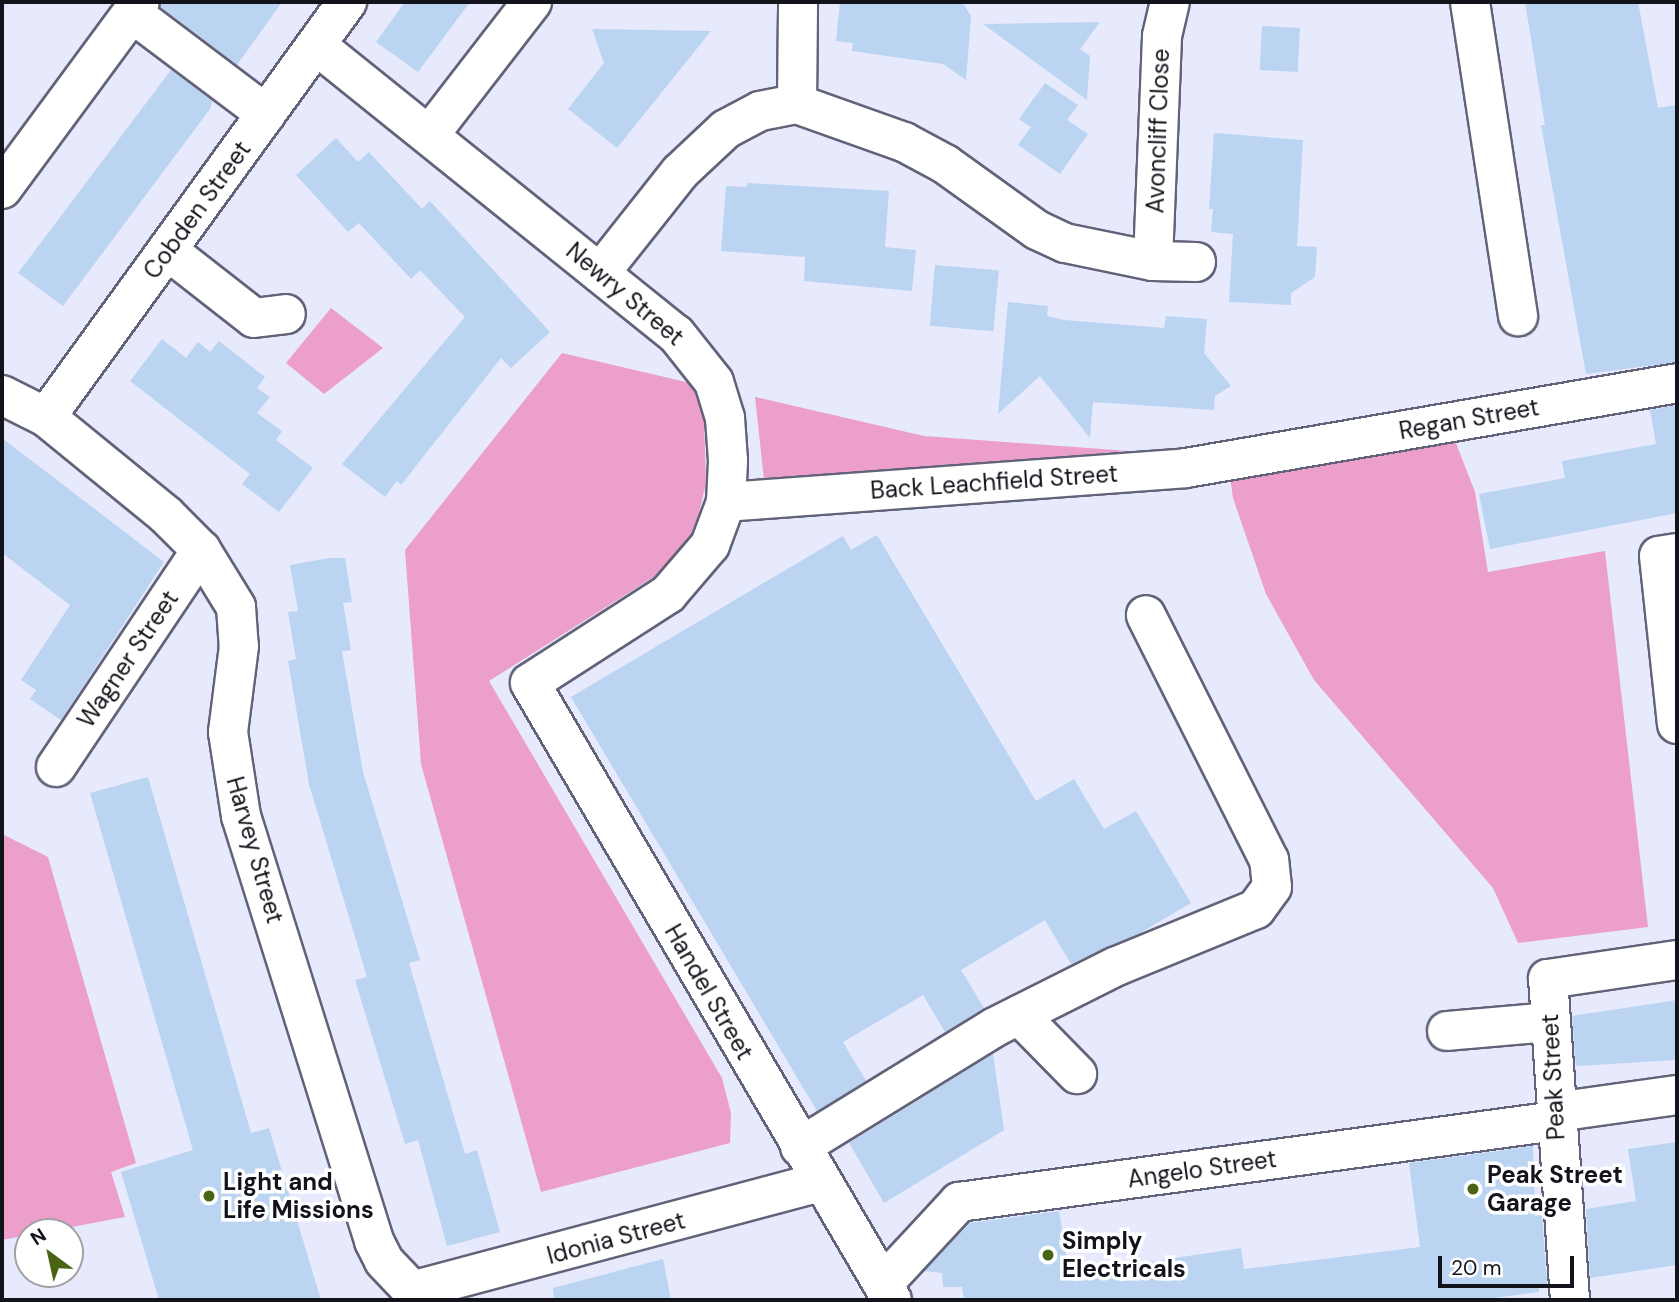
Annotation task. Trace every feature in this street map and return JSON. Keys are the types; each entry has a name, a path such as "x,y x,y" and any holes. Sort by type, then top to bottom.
{"street":[{"name":"Cobden Street","path":"46,418 347,2"},
{"path":"430,134 532,2"},
{"path":"797,104 798,2"},
{"name":"Avoncliff Close","path":"1153,261 1162,36 1170,2"},
{"path":"1470,2 1518,316"},
{"path":"2,189 136,8 266,114"},
{"name":"Newry Street","path":"316,45 677,334 714,382 725,418 726,502 710,545 668,594 530,683"},
{"path":"600,273 680,172 726,129 760,111 797,104 848,120 935,158 1037,230 1098,252 1153,261 1196,262"},
{"path":"167,250 254,318 286,314"},
{"name":"Regan Street","path":"1261,455 1677,383"},
{"name":"Harvey Street","path":"2,395 46,418 166,515 201,550 236,607 239,646 228,732 241,816 374,1241 416,1296"},
{"name":"Back Leachfield Street","path":"726,502 1186,468 1261,455"},
{"name":"Wagner Street","path":"56,767 201,550"},
{"path":"1668,554 1677,723"},
{"path":"800,1147 1020,1015 1117,966 1256,909 1272,887 1269,860 1146,615"},
{"name":"Handel Street","path":"530,683 887,1292"},
{"name":"Peak Street","path":"1570,1300 1548,979 1677,960"},
{"path":"1020,1015 1077,1074"},
{"path":"1447,1031 1550,1022"},
{"name":"Angelo Street","path":"887,1292 959,1202 1556,1117 1677,1095"},
{"name":"Idonia Street","path":"416,1296 822,1182"}],"shaded area":[{"path":"331,308 383,348 324,394 286,363"},
{"path":"562,353 703,386 706,482 696,528 671,566 489,681 722,1078 731,1113 730,1143 541,1192 421,764 405,550"},
{"path":"755,397 924,436 1129,451 764,480"},
{"path":"1454,438 1475,492 1488,572 1605,551 1648,927 1518,943 1493,888 1314,680 1266,594 1233,498 1230,476"},
{"path":"2,834 48,857 136,1163 111,1172 125,1217 84,1225 84,1218 14,1218 14,1238 2,1240"}],"building":[{"path":"161,2 282,2 237,65 161,7"},
{"path":"405,2 470,2 418,72 376,42"},
{"path":"840,2 963,3 971,16 966,80 943,64 852,51 853,43 836,41"},
{"path":"1525,2 1638,2 1658,108 1677,105 1677,362 1586,374 1541,125 1545,125"},
{"path":"1100,22 1080,49 1090,56 1087,100 983,24"},
{"path":"1262,26 1300,28 1298,72 1260,70"},
{"path":"592,29 711,31 617,148 568,109 604,63"},
{"path":"171,70 212,101 210,109 63,306 18,273"},
{"path":"1045,83 1078,105 1067,120 1088,134 1060,174 1018,145 1031,127 1019,119"},
{"path":"1214,133 1303,140 1297,246 1317,247 1315,277 1291,293 1291,305 1229,302 1233,234 1211,232 1213,209 1209,209"},
{"path":"336,138 358,162 369,152 422,209 430,201 550,332 511,368 501,358 401,485 397,481 385,497 342,464 465,317 420,270 411,279 359,223 348,232 296,175"},
{"path":"747,183 889,191 885,247 916,250 912,291 804,281 805,257 721,251 726,186 747,187"},
{"path":"935,265 999,271 993,331 930,326"},
{"path":"1008,302 1048,306 1047,316 1064,320 1164,328 1166,316 1207,319 1204,353 1231,386 1215,396 1214,410 1093,402 1090,438 1040,376 998,414"},
{"path":"162,339 186,358 198,342 210,352 219,341 265,377 257,388 270,397 257,413 282,431 276,440 313,468 279,512 242,484 250,474 130,381"},
{"path":"1677,405 1677,513 1490,549 1479,494 1565,478 1562,461 1656,444 1650,410"},
{"path":"2,438 164,562 61,720 30,699 36,690 21,680 70,605 2,553"},
{"path":"877,535 1036,801 1074,779 1104,829 1136,811 1191,903 1140,933 1071,964 1045,920 961,970 984,1008 945,1032 923,995 843,1042 866,1081 817,1111 571,697 843,536 851,550"},
{"path":"345,558 352,602 343,603 351,650 342,651 363,772 420,960 409,963 465,1154 477,1150 500,1232 447,1246 418,1140 405,1144 355,980 367,977 309,784 288,661 296,659 288,612 298,611 290,565"},
{"path":"148,777 251,1133 269,1128 321,1300 159,1300 121,1172 193,1150 90,793"},
{"path":"1677,1000 1677,1060 1576,1066 1572,1016"},
{"path":"993,1054 1004,1130 884,1203 849,1143"},
{"path":"1677,1142 1677,1265 1590,1278 1586,1209 1636,1201 1628,1149"},
{"path":"1533,1146 1535,1216 1542,1215 1547,1284 1539,1286 1539,1292 1478,1300 964,1300 962,1287 943,1287 942,1273 924,1271 970,1223 1059,1211 1069,1274 1241,1248 1244,1269 1420,1247 1409,1163"},
{"path":"663,1259 671,1300 554,1300 553,1288"}],"place":[{"name":"Peak Street Garage","path":"1473,1189"},
{"name":"Light and Life Missions","path":"209,1196"},
{"name":"Simply Electricals","path":"1048,1255"}]}
